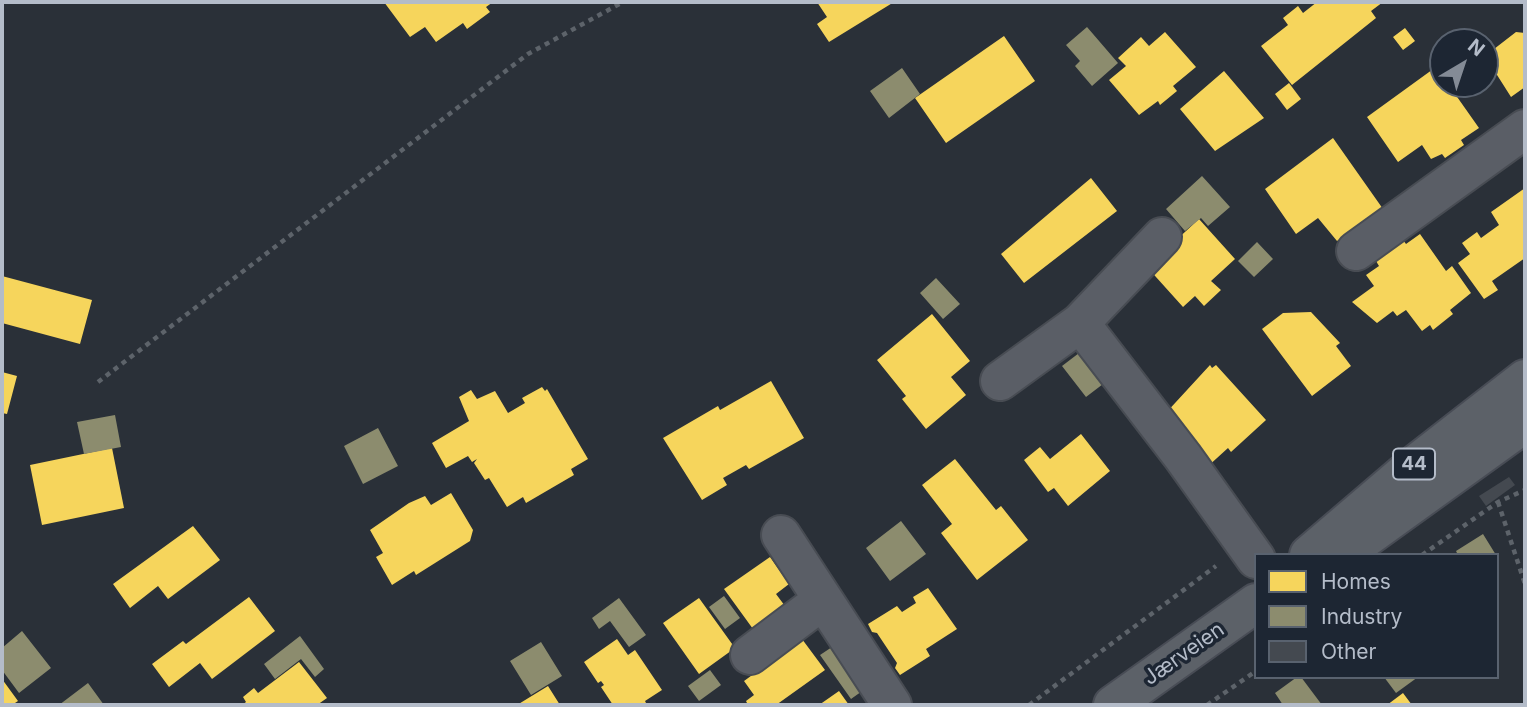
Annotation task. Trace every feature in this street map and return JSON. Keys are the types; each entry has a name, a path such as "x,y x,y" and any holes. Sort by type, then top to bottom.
{"main road":[{"name":"44","path":"1310,553 1412,467 1525,379"},
{"name":"44","path":"1345,553 1525,423"},
{"name":"Jærveien","path":"1113,705 1254,604"}],"street":[{"path":"1356,251 1525,129"},
{"path":"1000,381 1080,323 1161,237"},
{"path":"1080,323 1183,457 1254,556"},
{"path":"780,535 892,705"},
{"path":"750,655 823,600"}],"path":[{"path":"98,382 528,54 623,2"},
{"path":"1425,553 1498,502 1525,489"},
{"path":"1498,502 1525,584"},
{"path":"1207,705 1254,672"}],"building: Homes":[{"path":"384,2 493,2 486,7 490,12 467,29 463,23 436,42 425,27 410,37"},
{"path":"817,2 894,2 829,42 817,24 827,17"},
{"path":"1317,2 1383,2 1371,11 1376,18 1292,85 1261,46 1288,25 1283,18 1298,6 1303,13"},
{"path":"1405,28 1415,41 1403,50 1393,37"},
{"path":"1165,32 1196,67 1173,86 1177,91 1160,105 1158,101 1139,115 1109,80 1126,66 1118,58 1141,37 1149,46"},
{"path":"1516,32 1525,33 1525,87 1511,97 1499,78 1499,45"},
{"path":"1004,36 1035,81 946,143 915,98"},
{"path":"1224,71 1264,118 1215,151 1180,109"},
{"path":"1429,72 1429,98 1458,98 1479,128 1461,140 1464,145 1445,158 1442,154 1431,159 1422,145 1398,162 1367,117"},
{"path":"1289,83 1301,99 1287,110 1275,94"},
{"path":"1333,138 1383,209 1337,241 1318,218 1296,234 1265,189"},
{"path":"1091,178 1117,211 1024,283 1001,254"},
{"path":"1525,188 1525,258 1492,281 1498,290 1484,299 1458,263 1470,254 1462,243 1477,232 1481,238 1499,225 1491,212"},
{"path":"1199,219 1235,259 1211,281 1221,290 1204,306 1195,296 1183,307 1147,267"},
{"path":"1420,234 1446,271 1452,266 1471,293 1450,310 1453,314 1433,330 1430,325 1422,331 1406,310 1397,316 1393,311 1377,323 1352,302 1374,286 1366,275 1379,266 1376,261 1403,240 1406,244"},
{"path":"2,276 92,300 80,344 2,323"},
{"path":"1311,312 1340,343 1336,346 1351,366 1312,396 1262,329 1283,313"},
{"path":"932,314 970,361 951,377 966,395 926,429 902,399 906,396 877,360"},
{"path":"1210,365 1212,368 1216,365 1266,420 1231,452 1228,448 1206,468 1164,415"},
{"path":"2,372 17,376 7,414 2,413"},
{"path":"771,381 804,438 749,469 746,465 723,478 727,485 702,500 663,438 718,406 720,410"},
{"path":"542,387 545,391 547,389 588,459 571,469 574,475 526,503 523,497 507,507 489,478 485,480 474,463 477,459 472,462 468,456 446,468 432,443 469,421 459,397 471,390 477,399 495,391 508,413 525,403 522,398"},
{"path":"1081,434 1110,471 1068,506 1054,488 1048,492 1024,460 1040,447 1050,459"},
{"path":"112,448 124,508 42,525 30,465"},
{"path":"955,459 996,510 1001,506 1028,540 977,580 941,533 952,524 922,485"},
{"path":"451,493 473,530 470,541 416,575 414,571 392,585 376,557 383,553 370,530 409,503 425,496 431,505"},
{"path":"193,526 220,560 168,599 158,586 130,608 113,584"},
{"path":"770,557 789,584 776,594 785,606 753,629 724,589"},
{"path":"928,588 957,629 926,649 930,656 900,675 895,668 897,663 868,624 897,606 902,612 916,603 913,597"},
{"path":"249,597 275,631 212,679 200,663 169,687 152,664 183,641 186,644"},
{"path":"699,598 735,648 699,674 663,623"},
{"path":"617,639 628,655 635,650 662,690 645,701 647,705 613,705 601,687 604,685 601,681 598,683 584,662"},
{"path":"802,639 825,670 776,705 748,705 746,701 754,695 744,681"},
{"path":"299,662 327,698 317,705 242,705 246,702 243,697 254,688 258,693"},
{"path":"2,679 18,701 12,705 2,705"},
{"path":"548,686 560,705 517,705"},
{"path":"839,691 849,705 819,705"},
{"path":"1403,693 1412,705 1387,705"}],"building: Industry":[{"path":"1087,27 1118,63 1092,86 1075,66 1080,61 1066,45"},
{"path":"902,68 920,94 889,118 870,91"},
{"path":"1202,176 1230,207 1208,226 1201,218 1185,231 1166,209"},
{"path":"1257,242 1273,259 1254,277 1238,261"},
{"path":"936,278 960,304 943,319 920,293"},
{"path":"1083,350 1107,381 1086,397 1062,366"},
{"path":"115,415 121,447 84,454 77,422"},
{"path":"378,428 398,466 363,484 344,446"},
{"path":"901,521 926,554 890,581 866,548"},
{"path":"1483,534 1495,553 1457,553 1456,551"},
{"path":"724,596 740,618 725,629 709,607"},
{"path":"619,598 646,635 629,647 610,621 599,629 592,618"},
{"path":"22,631 51,668 19,693 2,670 2,648"},
{"path":"300,636 324,669 315,677 301,659 275,679 264,664"},
{"path":"541,642 562,676 531,695 510,661"},
{"path":"835,645 865,689 851,699 820,655"},
{"path":"710,670 721,685 699,701 688,686"},
{"path":"1294,679 1302,679 1322,705 1283,705 1275,693"},
{"path":"1386,679 1415,679 1396,693"},
{"path":"88,683 104,705 59,705"}],"building: Other":[{"path":"1509,477 1515,485 1486,506 1479,496"}]}
